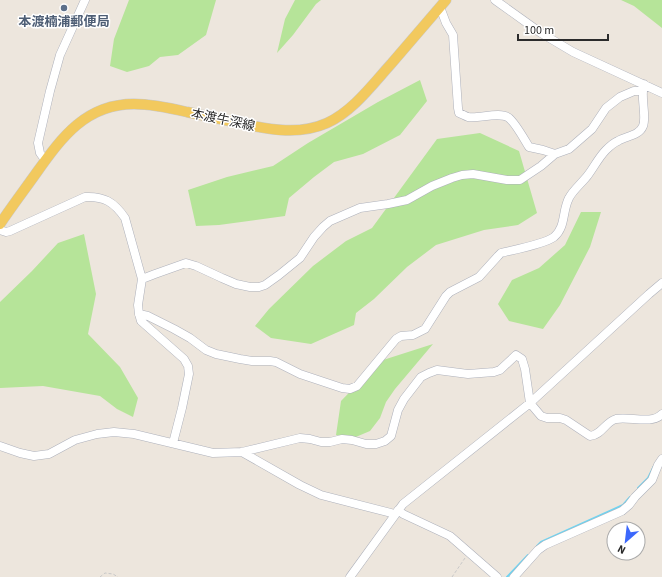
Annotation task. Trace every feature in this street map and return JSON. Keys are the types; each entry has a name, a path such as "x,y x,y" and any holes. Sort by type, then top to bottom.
{"main road":[{"name":"本渡牛深線","path":"0,224 57,145 78,123 90,115 117,105 133,104 151,105 284,131 315,127 327,123 340,115 362,97 443,4"}],"street":[{"path":"45,160 40,153 38,143 50,91 60,55 86,0"},
{"path":"495,0 541,33 573,52 643,88 662,93"},
{"path":"443,4 446,23 453,35 459,113 468,117 495,115 509,117 518,128 529,147 555,154"},
{"path":"142,279 186,263 236,284 250,287 265,285 300,258 314,237 330,221 360,208 407,200 432,186 462,175 473,174 507,180 520,180 541,166 555,154 569,150 592,129 606,108 620,97 643,88"},
{"path":"139,314 148,316 174,329 190,338 206,350 216,354 252,361 270,360 300,374 342,388 354,388 396,339 402,336 414,335 426,329 446,296 450,292 479,277 501,253 543,242 552,238 558,233 562,226 569,199 588,176 603,154 610,146 639,132 642,128 644,122 643,88"},
{"path":"0,230 6,232 10,231 85,198 95,197 105,199 120,210 125,218 142,279 138,305 141,321 184,359 188,366 189,374 185,397 173,443"},
{"path":"350,577 403,504 530,403 649,294 662,284"},
{"path":"0,446 34,456 49,454 75,440 97,434 114,432 134,434 213,453 242,452 300,438 321,442 330,442 342,439 366,444 376,444 385,441 391,436 398,410 404,399 421,377 429,372 437,370 468,374 494,372 500,370 516,355 522,359 525,369 530,403 541,416 566,420 590,436 598,434 610,422 616,419 655,419 662,414"},
{"path":"242,452 320,495 404,514 450,536 497,577"},
{"path":"514,577 538,550 546,545 626,508 652,480 662,459"}],"path":[{"path":"452,577 469,553"},
{"path":"100,577 105,573 113,574 118,577"}],"green space":[{"path":"129,0 216,0 206,35 178,55 160,57 149,66 127,72 110,66 114,39"},
{"path":"295,0 321,0 316,4 293,35 277,53 285,19"},
{"path":"621,0 662,0 662,28 634,6"},
{"path":"420,80 427,101 400,135 363,154 334,162 289,198 285,216 219,225 196,226 188,190 227,177 273,166 308,143 378,102"},
{"path":"480,133 519,151 537,213 518,225 484,230 436,245 407,267 374,299 356,313 354,325 311,344 271,338 255,326 269,309 313,266 346,241 372,228 437,139"},
{"path":"581,212 601,212 590,247 560,305 543,329 509,321 498,304 512,280 539,268 565,245"},
{"path":"84,234 96,294 88,334 120,367 138,398 133,417 117,409 100,396 43,386 0,388 0,302 58,243"},
{"path":"433,344 395,389 386,402 380,418 370,431 351,439 336,435 341,401 380,361"}],"waterway":[{"path":"638,488 648,478 654,466"},
{"path":"537,546 541,542 623,505 630,497"},
{"path":"507,577 528,555"}],"place":[{"name":"本渡楠浦郵便局","path":"64,8"}]}
